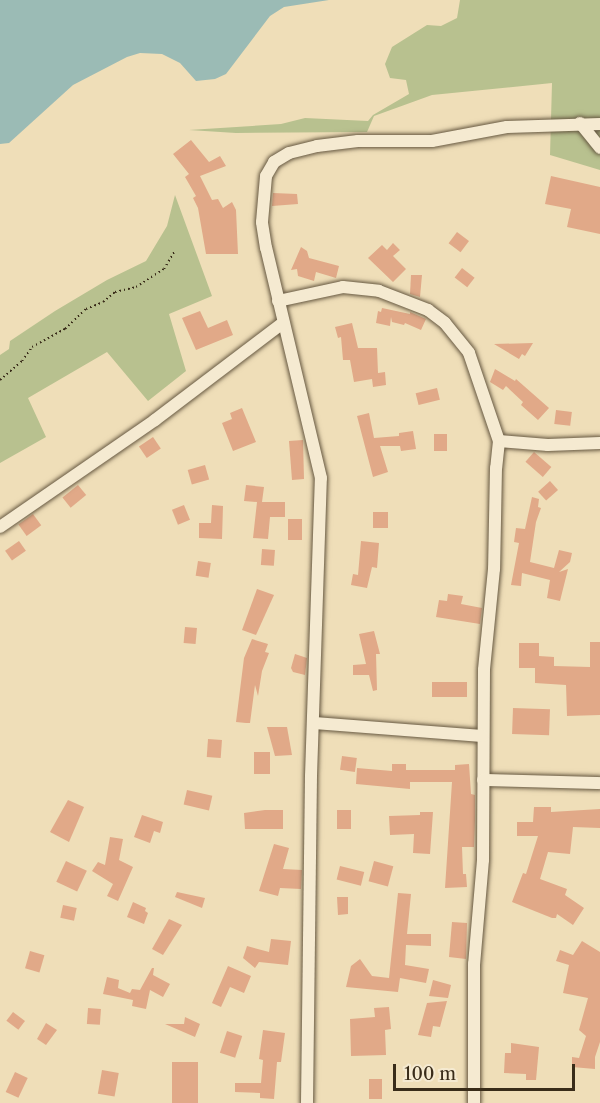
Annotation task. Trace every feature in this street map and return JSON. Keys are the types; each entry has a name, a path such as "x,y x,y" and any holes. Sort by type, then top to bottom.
{"street":[{"path":"579,123 600,148"},
{"path":"307,1103 321,478 266,248 262,195 266,176 274,162 289,153 318,146 358,141 432,141 507,127 600,124"},
{"path":"278,301 343,287 378,291 428,310 446,323 469,353 500,441 496,468 494,569 484,670 483,860 474,964 474,1103"},
{"path":"0,527 155,420 283,322"},
{"path":"500,441 548,445 600,443"},
{"path":"314,723 483,736"},
{"path":"483,780 600,783"}],"path":[{"path":"0,380 9,374 32,347 65,329 86,309 103,302 116,292 136,287 164,269 175,250"}],"green space":[{"path":"460,0 600,0 600,170 550,155 552,83 432,95 374,116 367,132 236,133 189,130 281,124 305,118 368,121 373,115 409,94 406,80 390,78 385,64 392,47 427,25 441,26 457,18"},
{"path":"175,195 212,296 169,314 186,371 148,401 107,352 28,398 46,437 0,463 0,355 9,349 10,341 55,311 107,280 146,261 167,226"}],"water":[{"path":"0,0 329,0 284,7 270,16 226,74 215,79 196,81 180,63 162,54 140,53 127,57 73,85 9,143 0,144"}],"building":[{"path":"191,140 209,162 220,156 226,166 200,176 212,200 218,199 223,208 232,202 236,210 238,254 206,254 198,208 193,198 196,196 185,177 189,174 173,154"},
{"path":"551,176 600,187 600,234 567,227 571,209 545,204"},
{"path":"273,193 297,194 298,204 272,206"},
{"path":"457,232 469,241 461,252 449,243"},
{"path":"393,243 400,250 393,256 406,269 393,282 368,258 382,245 387,250"},
{"path":"301,247 307,251 309,258 339,266 336,278 316,272 314,281 298,276 297,269 291,270"},
{"path":"462,268 475,278 467,287 455,277"},
{"path":"411,275 422,275 420,297 410,294"},
{"path":"382,308 410,314 410,312 426,319 421,330 405,323 404,325 392,322 391,317 390,326 376,323 378,311 381,312"},
{"path":"200,311 208,328 227,320 233,335 196,350 182,318"},
{"path":"352,323 358,348 377,348 378,373 385,372 386,385 373,387 372,379 354,382 350,360 343,360 341,337 338,338 335,327"},
{"path":"533,343 525,356 522,354 519,359 494,344"},
{"path":"495,369 515,381 516,379 549,408 538,420 521,405 523,402 506,386 503,390 490,382"},
{"path":"437,388 440,400 419,405 416,393"},
{"path":"242,408 256,442 233,451 222,423 232,419 230,413"},
{"path":"556,410 572,412 570,426 554,424"},
{"path":"369,413 374,438 399,436 399,433 413,431 416,449 401,451 400,446 380,446 388,472 373,477 357,416"},
{"path":"434,434 447,434 447,451 434,451"},
{"path":"153,437 161,449 147,458 139,447"},
{"path":"303,440 304,479 292,480 289,441"},
{"path":"534,452 551,467 543,477 525,462"},
{"path":"205,465 209,479 192,484 188,470"},
{"path":"550,481 558,490 546,501 538,492"},
{"path":"78,485 86,495 71,508 62,498"},
{"path":"246,485 264,487 262,502 285,502 285,517 270,517 268,539 253,538 257,502 244,501"},
{"path":"532,497 539,499 538,507 541,508 536,522 530,562 554,568 559,550 572,553 570,562 559,572 568,569 560,601 547,598 550,580 522,573 521,586 511,585 519,543 514,542 516,528 525,529"},
{"path":"184,505 190,520 178,525 172,510"},
{"path":"212,505 223,506 222,539 199,538 199,523 211,523"},
{"path":"373,512 388,512 388,528 373,528"},
{"path":"33,514 41,525 27,536 18,525"},
{"path":"288,519 302,519 302,540 288,540"},
{"path":"19,541 26,551 12,561 5,551"},
{"path":"361,541 379,543 377,568 372,567 367,588 351,585 353,574 358,575"},
{"path":"262,549 275,550 274,566 261,565"},
{"path":"198,561 211,563 208,578 196,576"},
{"path":"257,589 274,595 256,635 242,630"},
{"path":"448,594 463,596 461,604 482,608 480,624 436,617 439,600 447,601"},
{"path":"185,627 197,628 196,644 184,643"},
{"path":"374,631 380,654 376,654 377,690 373,691 369,675 353,675 353,665 366,664 359,634"},
{"path":"252,639 268,644 265,652 269,653 262,671 258,696 255,685 250,723 236,722 244,658"},
{"path":"590,642 600,642 600,715 567,716 566,685 535,683 535,668 519,668 519,643 539,643 539,656 554,657 554,666 590,667"},
{"path":"295,654 307,658 305,675 293,672 291,668"},
{"path":"432,682 467,682 467,697 432,697"},
{"path":"513,708 550,709 549,735 512,734"},
{"path":"267,727 287,727 292,755 275,756"},
{"path":"208,739 222,740 221,758 207,757"},
{"path":"254,752 270,752 270,774 254,774"},
{"path":"342,756 357,758 355,772 340,770"},
{"path":"392,764 406,764 406,770 455,770 455,765 469,764 471,794 475,795 475,820 474,847 462,847 463,874 466,874 467,887 445,888 452,782 410,782 410,789 356,784 357,768 392,771"},
{"path":"187,790 212,796 209,810 184,805"},
{"path":"68,800 84,807 69,842 50,832"},
{"path":"534,807 551,807 551,812 600,809 600,828 573,827 570,854 548,852 540,879 567,889 565,895 584,908 573,925 557,914 556,918 552,918 512,902 523,873 526,874 538,836 517,836 517,822 533,822"},
{"path":"283,810 283,829 245,829 244,813"},
{"path":"337,810 351,810 351,829 337,829"},
{"path":"420,812 433,812 430,854 413,853 414,834 390,835 389,816 420,815"},
{"path":"142,815 163,822 160,833 154,831 150,843 134,837"},
{"path":"110,837 123,839 119,860 133,867 118,901 107,896 113,884 92,871 98,862 105,865"},
{"path":"274,844 289,848 283,869 302,870 301,889 280,888 278,896 259,891"},
{"path":"66,861 87,871 77,892 56,882"},
{"path":"374,861 393,866 388,886 369,881"},
{"path":"340,866 364,872 361,886 337,880"},
{"path":"177,892 205,898 202,908 175,897"},
{"path":"398,893 411,894 407,934 431,934 431,946 406,945 405,965 429,969 426,983 400,978 398,992 346,987 351,966 360,959 372,976 389,978"},
{"path":"337,897 348,897 348,914 338,915"},
{"path":"133,902 146,908 145,911 148,913 144,924 127,917"},
{"path":"63,905 77,908 74,921 60,918"},
{"path":"169,919 182,925 163,955 152,949"},
{"path":"452,922 467,923 466,959 449,957"},
{"path":"271,939 291,941 288,965 259,962 255,968 243,958 247,946 269,952"},
{"path":"582,941 600,952 600,1042 595,1057 595,1069 572,1067 572,1057 579,1058 586,1036 579,1030 588,998 563,993 569,965 556,961 560,950 573,955"},
{"path":"30,951 44,955 39,972 25,968"},
{"path":"228,966 251,976 244,993 230,987 221,1007 212,1003"},
{"path":"154,968 153,975 170,984 163,997 150,990 146,1009 132,1006 133,1000 103,994 107,977 119,980 118,988 130,993 132,989 140,990"},
{"path":"433,980 451,985 448,998 429,996"},
{"path":"447,1001 440,1027 433,1026 431,1037 418,1035 427,1003"},
{"path":"389,1007 391,1029 385,1030 386,1055 351,1056 350,1019 375,1017 374,1008"},
{"path":"88,1008 101,1009 100,1025 87,1024"},
{"path":"13,1012 25,1021 18,1030 6,1021"},
{"path":"185,1017 200,1024 195,1037 165,1024 184,1024"},
{"path":"46,1023 57,1030 46,1045 37,1039"},
{"path":"263,1030 285,1033 281,1062 277,1062 274,1099 260,1098 260,1093 235,1092 235,1083 261,1083 263,1060 259,1059"},
{"path":"227,1031 242,1036 235,1058 220,1053"},
{"path":"511,1043 539,1047 536,1080 526,1080 526,1074 504,1073 505,1053 511,1053"},
{"path":"172,1062 198,1062 198,1103 172,1103"},
{"path":"102,1070 119,1073 115,1097 98,1094"},
{"path":"15,1072 28,1078 18,1098 6,1092"},
{"path":"369,1079 382,1079 382,1099 369,1099"}]}
